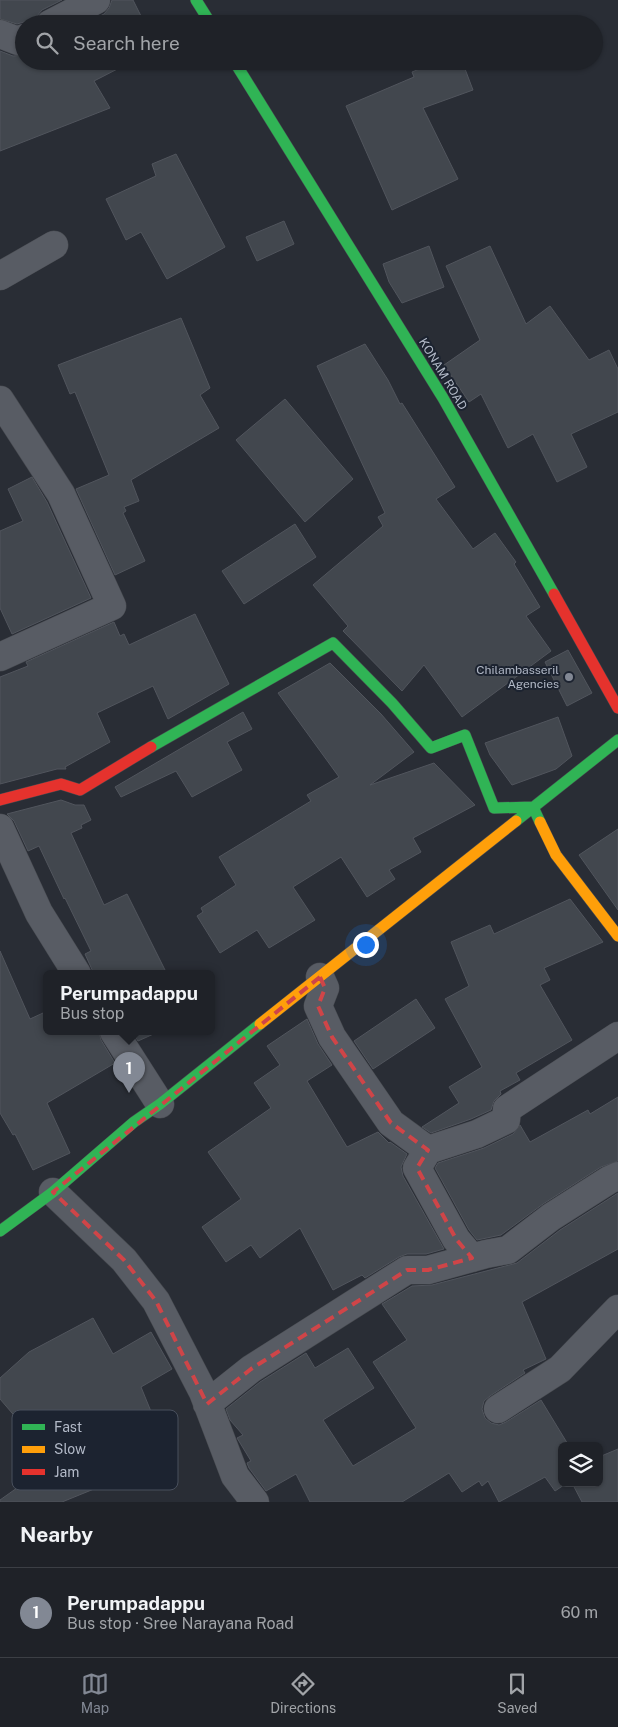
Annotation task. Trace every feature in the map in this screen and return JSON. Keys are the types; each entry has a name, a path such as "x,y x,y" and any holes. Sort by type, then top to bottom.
{"street":[{"path":"67,15 96,0"},
{"path":"196,0 205,15"},
{"path":"0,34 15,40"},
{"name":"KONAM ROAD","path":"240,70 443,398 618,708"},
{"path":"0,276 54,245"},
{"path":"0,400 61,494 112,606 0,657"},
{"path":"0,800 61,784 80,790 135,756 333,643 392,703 432,748 465,735 494,808 533,807"},
{"path":"0,1231 52,1192 134,1122 160,1104 618,740"},
{"path":"533,807 556,855 618,936"},
{"path":"0,828 10,878 39,913 75,970"},
{"path":"320,977 325,988 318,1006 332,1037 391,1123 428,1150"},
{"path":"116,1035 160,1104"},
{"path":"472,1258 456,1239 417,1168 428,1150 477,1134 506,1120 507,1109 618,1036"},
{"path":"208,1404 251,1369 407,1270 428,1270 508,1250 551,1217 618,1176"},
{"path":"52,1192 124,1260 156,1301 203,1392 235,1476 256,1502"},
{"path":"498,1409 560,1369 618,1309"}],"highlighted area":[{"path":"320,977 325,988 318,1006 332,1037 391,1123 428,1150 417,1168 456,1239 472,1258 428,1270 407,1270 251,1369 207,1404 156,1301 124,1260 53,1192"}],"building":[{"path":"0,0 62,0 42,10 38,15 15,15 15,23 0,19"},
{"path":"112,0 133,0 140,15 102,15 109,8"},
{"path":"0,51 15,56 15,70 115,70 94,81 110,108 0,151"},
{"path":"417,70 465,70 473,90 423,108 458,179 392,210 346,106 414,77 412,72"},
{"path":"176,154 225,247 167,279 141,232 126,240 106,199 156,176 152,164"},
{"path":"284,221 294,244 257,261 246,237"},
{"path":"429,246 444,287 402,303 389,282 383,264"},
{"path":"490,246 526,324 550,306 589,360 609,350 618,369 618,412 571,434 587,467 557,482 533,434 508,448 481,394 469,402 444,365 480,340 446,266"},
{"path":"181,318 210,388 200,395 219,428 131,480 139,501 124,507 126,511 123,513 145,561 115,575 76,489 109,475 75,392 70,394 58,365"},
{"path":"365,344 388,380 400,404 402,403 455,487 436,499 473,549 495,533 516,562 514,564 540,607 526,616 551,651 462,717 424,665 402,691 343,631 348,626 313,585 383,526 378,517 385,513 317,366"},
{"path":"285,399 353,479 305,522 236,440"},
{"path":"32,477 47,502 91,598 12,634 0,608 0,531 23,521 8,489"},
{"path":"295,524 316,557 244,604 222,571"},
{"path":"195,614 229,684 168,719 153,686 97,713 110,742 65,767 66,769 57,769 0,784 0,677 28,666 26,662 114,622 120,636 124,634 129,645"},
{"name":"Chilambasseril Agencies","path":"568,650 592,693 567,706 545,662"},
{"path":"330,663 381,714 414,752 370,785 434,763 475,805 413,838 421,852 389,870 395,879 367,897 341,857 293,887 315,920 269,948 257,930 220,953 197,916 203,912 201,908 236,885 219,857 311,801 307,795 339,777 278,693"},
{"path":"243,712 252,729 227,742 242,770 192,797 176,771 121,797 115,787"},
{"path":"558,717 572,756 556,769 512,785 490,755 485,743"},
{"path":"61,800 75,805 84,805 91,820 81,825 82,828 71,833 104,905 127,894 165,970 92,970 85,954 91,951 39,846 28,851 14,821 7,814"},
{"path":"618,829 618,910 579,855"},
{"path":"570,899 603,942 544,968 550,980 540,985 572,1040 516,1073 520,1080 500,1091 501,1094 494,1101 491,1110 431,1133 422,1127 459,1103 449,1087 482,1067 445,999 469,986 451,942 490,925 494,934"},
{"path":"0,951 30,1019 43,1013 43,1035 100,1035 115,1063 47,1103 70,1153 33,1170 15,1134 13,1135 0,1113"},
{"path":"416,999 435,1028 373,1069 354,1041"},
{"path":"307,1019 318,1044 332,1065 307,1081 347,1147 378,1132 389,1143 407,1154 401,1167 403,1176 444,1249 426,1254 407,1254 365,1278 362,1275 333,1290 300,1228 260,1258 251,1245 226,1262 202,1227 241,1199 208,1152 271,1108 254,1083 280,1065 267,1046"},
{"path":"134,1035 151,1035 138,1041"},
{"path":"618,1097 618,1161 601,1167 543,1204 501,1235 477,1240 469,1230 435,1168 438,1163 484,1148 513,1134 520,1125 530,1142 588,1110 590,1114"},
{"path":"618,1193 618,1249 522,1302 546,1359 523,1370 525,1373 484,1401 482,1409 485,1418 491,1423 499,1425 541,1400 567,1442 558,1442 558,1487 561,1487 555,1491 545,1477 499,1502 488,1481 482,1486 479,1481 462,1492 449,1473 402,1502 310,1502 296,1474 266,1491 249,1468 247,1463 251,1461 237,1438 243,1435 230,1420 226,1409 260,1382 306,1353 315,1368 348,1348 374,1388 323,1420 353,1466 416,1428 373,1362 407,1340 382,1304 412,1286 432,1285 517,1263 560,1230"},
{"path":"93,1318 113,1354 151,1332 172,1369 141,1387 150,1410 12,1410 12,1413 0,1399 0,1378 29,1352"},
{"path":"618,1449 618,1502 582,1502 574,1487 603,1487 603,1455"},
{"path":"14,1490 91,1490 62,1502 0,1502 0,1500"}],"traffic: fast":[{"path":"196,0 205,15"},
{"path":"240,70 443,398 554,594"},
{"path":"151,747 333,643 392,703 431,748 465,735 494,808 533,807 540,822"},
{"path":"516,821 618,740"},
{"path":"0,1231 53,1192 134,1122 160,1104 260,1024"}],"traffic: slow":[{"path":"260,1024 516,821"},
{"path":"540,822 556,855 618,936"}],"traffic: jam":[{"path":"554,594 618,708"},
{"path":"0,800 61,784 80,790 151,747"}],"place":[{"name":"Chilambasseril Agencies","path":"569,677"},
{"name":"Perumpadappu","path":"129,1093"}]}
